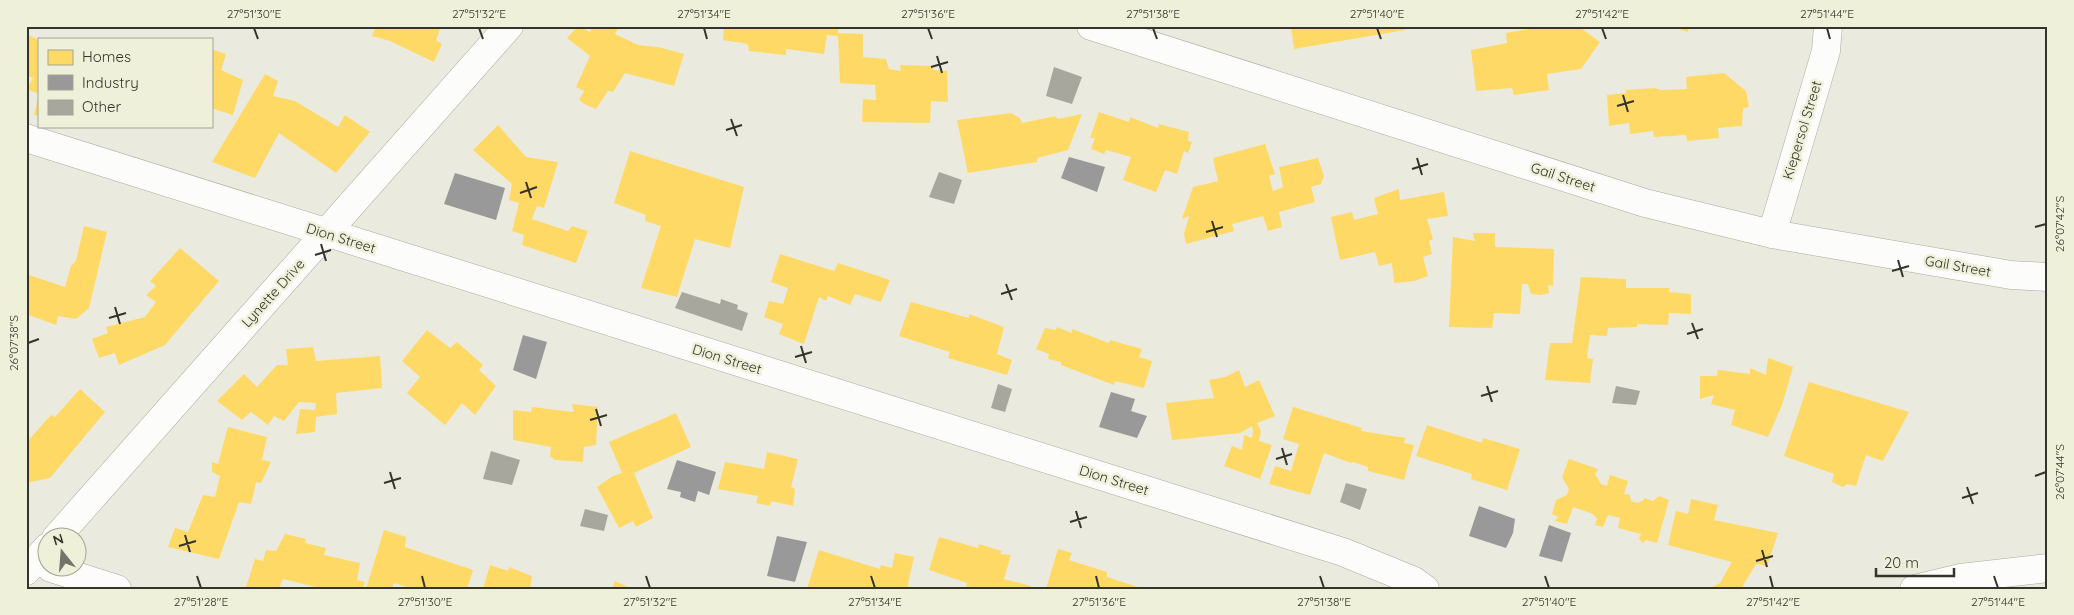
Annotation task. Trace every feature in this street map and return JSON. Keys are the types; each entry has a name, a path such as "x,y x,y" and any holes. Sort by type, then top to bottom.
{"street":[{"name":"Lynette Drive","path":"65,528 509,26"},
{"name":"Gail Street","path":"1091,26 1646,203 1772,234 2011,275 2048,277"},
{"name":"Kiepersol Street","path":"1772,234 1826,51 1828,26"},
{"name":"Dion Street","path":"26,138 326,234 1343,552 1414,581 1425,589"},
{"path":"1914,589 1960,578 2048,568"},
{"path":"85,578 117,589"}],"building: Homes":[{"path":"376,26 441,26 436,40 442,44 434,62 390,41 372,36"},
{"path":"578,26 590,32 593,26 619,26 615,34 638,45 658,47 684,54 674,86 625,73 613,92 608,91 596,109 586,105 579,100 584,91 576,87 590,56 567,38"},
{"path":"724,26 838,26 838,33 863,34 863,57 886,59 889,69 901,71 900,65 933,66 933,70 947,71 948,102 931,101 930,123 862,122 863,99 876,100 875,85 840,83 838,36 827,35 824,54 786,49 786,55 749,51 748,44 723,40"},
{"path":"1291,26 1404,26 1405,30 1294,49"},
{"path":"1547,26 1578,26 1600,42 1581,69 1547,74 1549,90 1514,95 1512,88 1476,91 1471,50 1507,43 1506,33"},
{"path":"1670,26 1689,26 1688,32"},
{"path":"26,34 38,40 38,94 27,89 33,78 26,75"},
{"path":"212,49 226,54 221,70 243,80 233,115 212,108"},
{"path":"1724,73 1746,91 1749,107 1743,108 1742,126 1718,128 1719,138 1687,141 1686,135 1654,137 1653,131 1630,134 1629,123 1609,126 1607,95 1626,93 1626,90 1655,88 1661,90 1687,89 1686,77"},
{"path":"265,74 278,81 273,96 295,101 338,127 345,115 370,132 336,173 279,133 255,178 212,162"},
{"path":"38,98 38,116 34,115"},
{"path":"1099,112 1129,122 1130,117 1158,128 1159,124 1189,132 1188,141 1192,142 1188,153 1184,151 1177,174 1165,170 1156,192 1123,180 1131,157 1106,150 1104,154 1091,149 1095,138 1090,138"},
{"path":"1011,113 1020,118 1022,123 1055,116 1058,119 1082,114 1068,150 1037,158 1037,162 968,173 957,120"},
{"path":"498,125 526,157 558,162 544,208 537,206 532,219 568,231 572,226 588,231 576,263 522,245 524,235 512,231 519,203 509,200 512,184 473,150"},
{"path":"1265,144 1275,174 1269,176 1273,191 1283,187 1279,167 1318,158 1324,176 1321,184 1311,187 1315,202 1279,212 1282,227 1268,231 1263,216 1232,224 1234,231 1186,244 1184,234 1189,216 1182,219 1193,187 1218,181 1213,158"},
{"path":"630,151 744,187 730,248 695,239 677,297 641,288 661,226 645,221 646,215 614,203"},
{"path":"1399,189 1400,200 1444,192 1448,216 1427,219 1433,239 1429,241 1432,254 1423,257 1428,276 1414,281 1394,283 1392,263 1379,266 1375,252 1340,260 1331,217 1352,212 1354,220 1378,214 1374,198"},
{"path":"84,226 107,232 89,308 76,319 58,316 56,325 26,314 26,274 65,287 71,266 76,261"},
{"path":"1473,233 1495,233 1495,247 1554,249 1553,286 1548,285 1549,293 1541,295 1531,294 1528,284 1522,284 1520,314 1494,313 1492,328 1449,327 1453,237 1475,241"},
{"path":"180,248 219,281 165,345 119,365 115,353 99,358 92,339 108,333 106,327 145,317 156,302 146,295 156,286 150,281"},
{"path":"780,254 834,271 838,263 890,280 881,302 855,294 850,305 828,296 826,301 819,297 804,344 779,334 783,324 764,317 769,301 783,304 788,288 771,282"},
{"path":"1581,277 1626,279 1626,288 1670,288 1669,292 1691,294 1691,314 1669,313 1668,325 1637,324 1637,327 1608,328 1607,336 1590,335 1587,358 1593,359 1590,383 1545,380 1550,343 1572,343"},
{"path":"911,302 969,318 969,314 1004,327 997,354 1012,360 1007,375 948,358 950,352 899,336"},
{"path":"1057,327 1072,333 1072,329 1109,343 1110,340 1142,349 1139,357 1152,361 1144,388 1115,381 1114,385 1061,365 1061,362 1048,359 1049,354 1036,349 1045,328 1056,330"},
{"path":"427,330 450,348 457,342 483,365 479,370 496,386 475,415 462,403 445,425 407,393 420,377 402,361"},
{"path":"313,347 316,361 380,356 382,388 336,393 337,414 316,417 315,432 296,434 300,409 315,410 316,403 299,402 284,421 274,416 268,425 251,412 242,420 217,401 244,374 257,387 277,365 288,365 286,349"},
{"path":"1768,358 1793,367 1782,405 1768,437 1731,425 1735,410 1711,404 1714,395 1700,399 1700,376 1717,376 1718,370 1750,374 1750,368 1766,375"},
{"path":"1239,370 1245,387 1259,380 1275,416 1257,423 1261,431 1259,441 1272,445 1260,479 1224,466 1232,446 1242,450 1244,435 1252,438 1252,426 1240,433 1172,440 1166,403 1214,398 1209,380 1225,377"},
{"path":"1809,382 1909,412 1883,461 1866,455 1856,486 1847,484 1843,487 1832,482 1834,474 1784,456"},
{"path":"80,389 105,412 50,478 26,483 26,443 51,415 55,417"},
{"path":"572,404 598,407 596,445 584,447 583,462 555,460 550,456 551,447 513,440 513,410 531,412 532,407 574,412"},
{"path":"1293,407 1362,428 1361,431 1406,438 1404,443 1414,445 1404,480 1368,471 1368,467 1324,453 1310,495 1269,484 1275,466 1291,471 1299,444 1283,439"},
{"path":"676,413 691,447 634,473 653,518 636,527 633,521 619,528 597,487 613,476 622,473 609,442"},
{"path":"1427,425 1482,443 1483,438 1520,449 1507,490 1471,479 1472,474 1416,456"},
{"path":"228,427 267,437 262,460 271,462 261,483 256,482 251,504 239,502 219,559 168,547 175,528 188,532 203,495 215,497 220,476 212,472 212,462 218,464"},
{"path":"767,452 798,459 791,487 795,489 793,506 771,501 770,506 756,503 758,496 718,489 725,462 764,469"},
{"path":"1569,459 1598,469 1595,474 1601,484 1607,486 1610,475 1628,481 1624,494 1630,495 1631,501 1637,503 1644,500 1644,498 1653,501 1659,496 1669,500 1657,543 1646,540 1643,543 1639,539 1641,534 1618,528 1620,518 1608,515 1603,527 1595,525 1597,519 1593,514 1573,507 1567,524 1555,521 1558,517 1552,514 1556,500 1567,495 1569,489 1562,477"},
{"path":"1691,499 1718,505 1714,520 1778,533 1767,566 1756,564 1741,589 1709,589 1720,583 1732,562 1668,545 1676,511 1688,514"},
{"path":"384,530 406,537 405,547 473,570 467,589 413,589 394,583 392,589 366,589"},
{"path":"285,534 306,539 305,543 326,548 324,555 360,563 357,580 365,582 363,589 324,589 283,579 279,589 252,589 246,587 255,559 263,561 266,550 276,551"},
{"path":"939,537 978,548 979,544 1002,551 1000,554 1011,555 1004,579 1031,586 1030,589 966,589 967,583 929,570"},
{"path":"1058,549 1072,553 1069,560 1107,572 1107,577 1144,589 1046,589"},
{"path":"819,550 880,569 881,565 892,568 895,553 914,557 907,589 807,589"},
{"path":"490,565 508,571 509,567 532,576 530,589 483,589"},
{"path":"615,581 632,589 612,589"}],"building: Industry":[{"path":"1069,157 1105,167 1097,192 1061,178"},
{"path":"455,173 505,188 496,220 444,204"},
{"path":"523,335 547,342 536,379 513,370"},
{"path":"1111,392 1135,399 1131,411 1147,416 1137,438 1099,427"},
{"path":"677,460 716,472 709,495 698,491 695,502 680,497 681,492 667,489"},
{"path":"1479,506 1515,519 1513,533 1506,548 1469,536"},
{"path":"1549,525 1571,533 1562,562 1539,556"},
{"path":"777,536 807,542 795,582 767,576"}],"building: Other":[{"path":"1054,67 1082,77 1072,104 1046,96"},
{"path":"939,172 962,180 954,204 929,197"},
{"path":"682,292 720,304 721,299 738,305 737,309 748,313 742,331 675,308"},
{"path":"998,384 1012,389 1005,412 991,408"},
{"path":"1616,386 1640,391 1636,405 1612,403"},
{"path":"491,451 520,460 512,485 483,479"},
{"path":"1346,483 1367,489 1360,510 1340,502"},
{"path":"585,509 608,515 604,531 580,526"}]}
